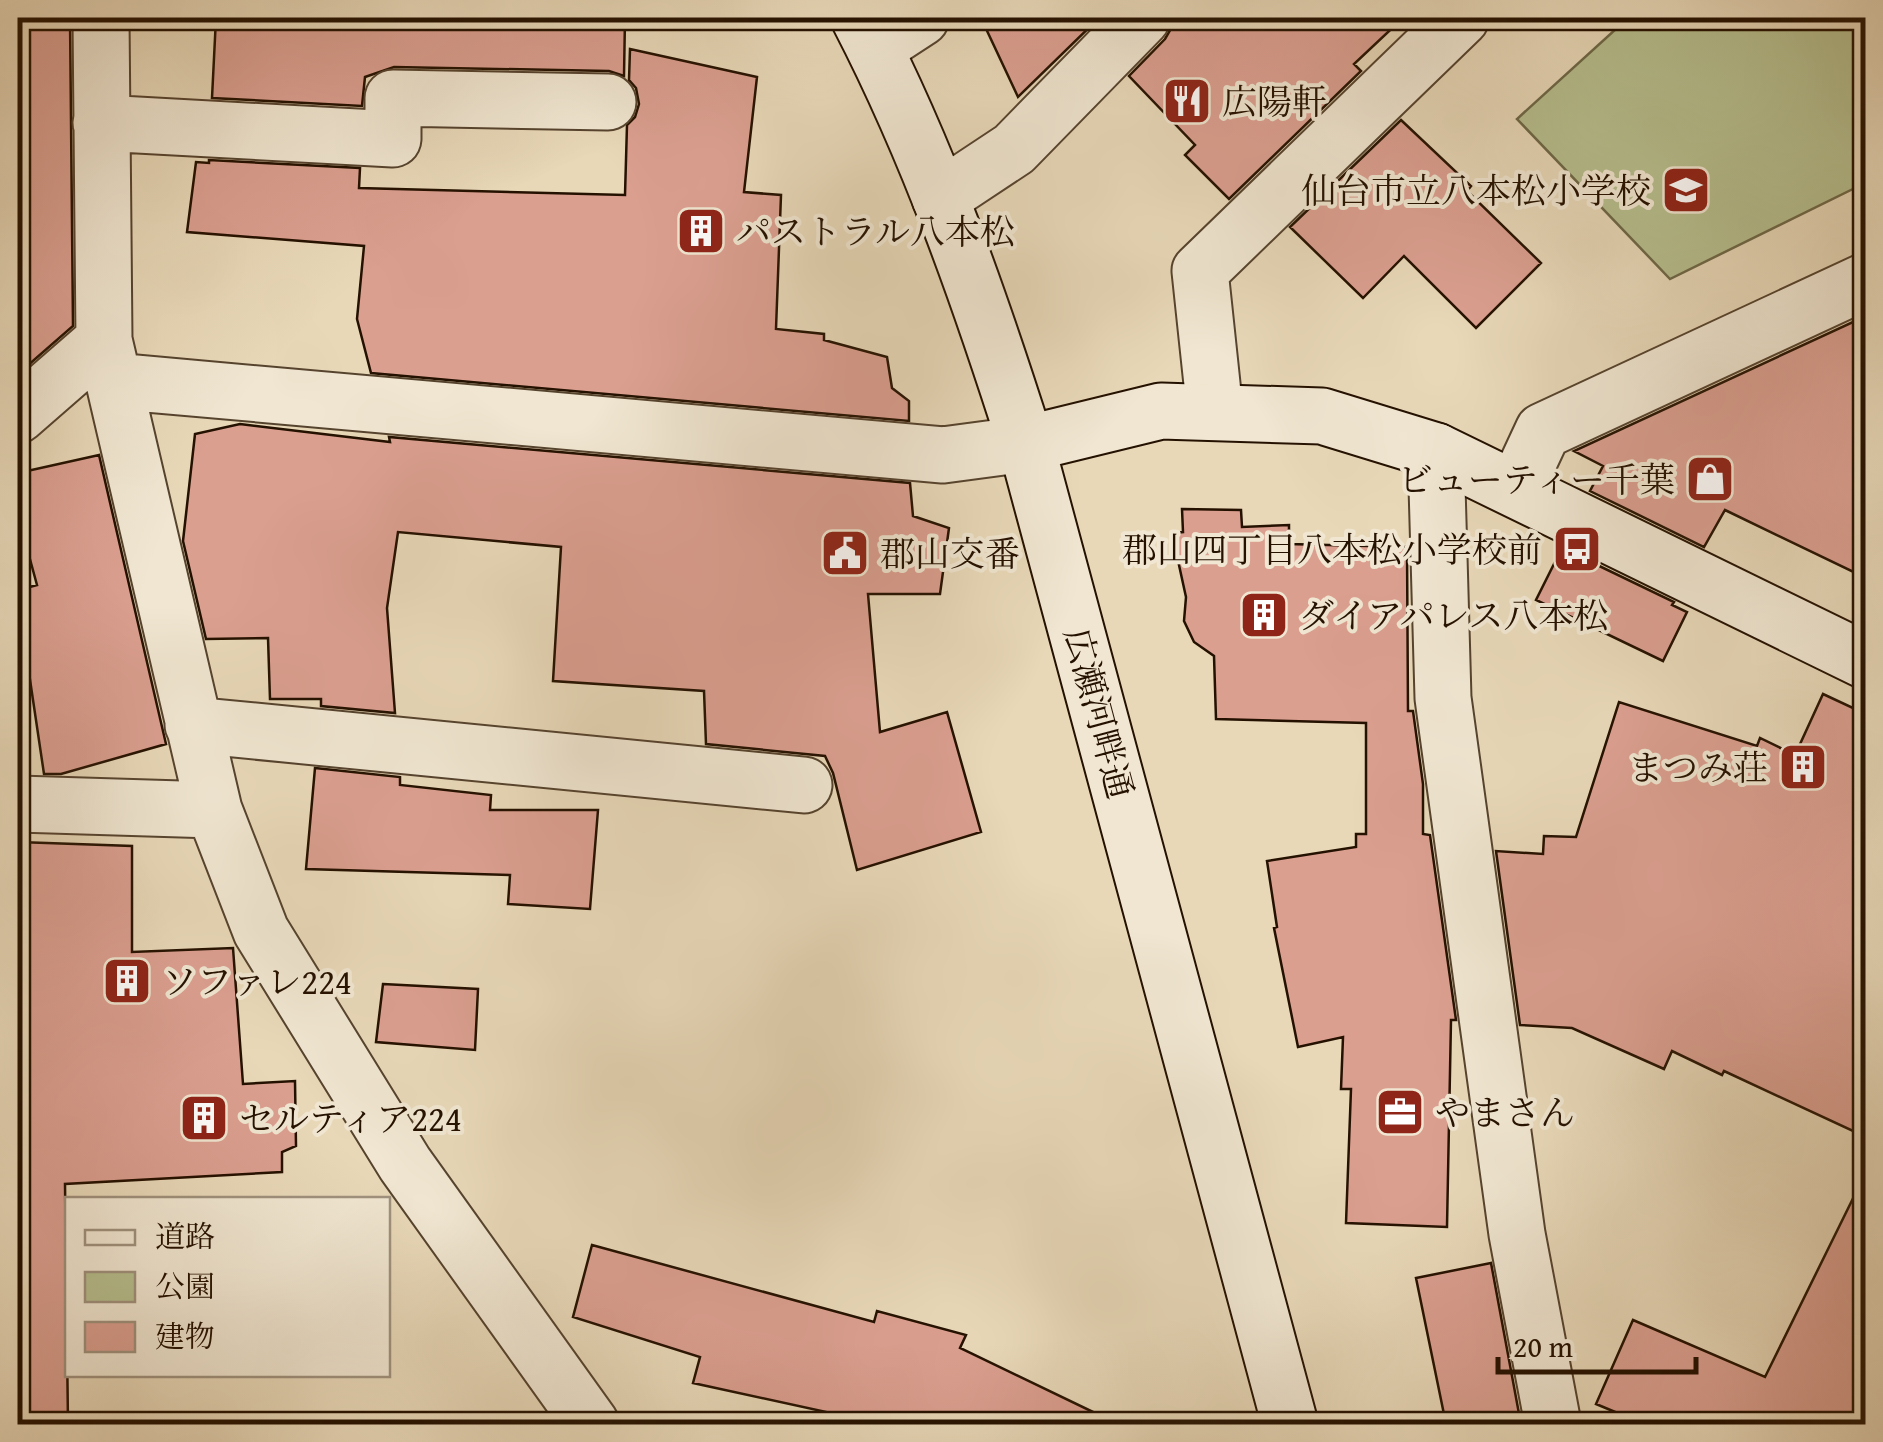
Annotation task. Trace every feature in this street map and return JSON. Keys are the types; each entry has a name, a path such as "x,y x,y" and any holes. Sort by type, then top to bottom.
{"street":[{"path":"101,18 108,360 214,810 261,931 405,1164 591,1424"},
{"path":"867,33 920,18"},
{"path":"940,198 1014,149 1142,18"},
{"path":"1215,412 1200,271 1460,18"},
{"name":"広瀬河畔通","path":"867,33 940,198 989,326 1026,444 1290,1424"},
{"path":"101,123 393,139 393,98 608,102"},
{"path":"1516,488 1544,430 1866,281"},
{"path":"18,414 108,360 943,455 1026,444 1161,411 1322,416 1436,451 1866,662"},
{"path":"1436,451 1443,698 1517,1234 1552,1424"},
{"path":"192,725 804,785"},
{"path":"18,804 214,810"}],"green space":[{"name":"仙台市立八本松小学校","path":"1628,18 1865,18 1865,183 1670,279 1517,119"}],"building":[{"path":"18,18 70,18 73,326 18,374"},
{"path":"216,18 625,18 624,76 609,71 394,67 365,77 362,106 212,98"},
{"path":"981,18 1099,18 1018,97"},
{"path":"1172,18 1403,18 1354,64 1361,71 1229,199 1185,155 1195,145 1129,76 1165,39"},
{"path":"630,49 757,77 744,192 781,195 776,329 824,334 824,340 887,357 892,388 909,401 909,421 371,373 357,319 364,246 187,232 196,162 209,160 360,168 359,188 625,195 627,125 639,104 636,88 629,80"},
{"path":"1401,120 1471,186 1467,191 1541,263 1476,328 1404,256 1363,298 1290,227"},
{"path":"1866,316 1866,578 1725,510 1704,547 1590,491 1603,466 1574,451"},
{"path":"240,424 390,442 389,437 910,483 913,516 949,528 940,594 868,594 880,732 947,712 981,832 857,870 833,773 825,756 706,744 704,691 553,681 561,547 398,532 387,608 395,713 321,706 321,699 270,699 268,638 206,639 183,541 195,434"},
{"path":"99,455 166,744 61,774 44,774 29,673 18,677 18,590 37,585 18,515 18,473"},
{"path":"1182,509 1241,510 1242,527 1289,525 1289,544 1407,547 1408,711 1413,711 1423,784 1423,834 1430,835 1456,1020 1451,1020 1447,1227 1346,1223 1351,1089 1341,1089 1343,1037 1298,1047 1274,928 1277,927 1267,861 1356,847 1356,834 1366,834 1366,723 1216,719 1214,656 1194,642 1184,621 1186,597 1172,533 1183,532"},
{"path":"1562,548 1687,612 1663,661 1536,600"},
{"path":"1823,694 1866,714 1866,1137 1672,1051 1664,1069 1572,1028 1520,1025 1496,851 1543,854 1544,836 1576,837 1619,702 1757,746 1760,738 1795,755"},
{"path":"315,768 400,777 400,785 491,795 490,810 598,810 590,909 508,904 510,875 306,869"},
{"path":"18,842 132,846 132,952 233,948 243,1084 295,1081 296,1146 282,1152 282,1172 65,1184 68,1424 18,1424"},
{"path":"383,984 478,989 475,1050 376,1042"},
{"path":"1866,1172 1866,1424 1644,1424 1596,1404 1633,1320 1765,1377"},
{"path":"592,1245 874,1322 877,1311 966,1335 960,1348 1118,1424 881,1424 693,1383 700,1357 573,1317"},
{"path":"1491,1263 1520,1419 1496,1424 1446,1424 1416,1278"}],"place":[{"name":"広陽軒","path":"1187,101"},
{"name":"仙台市立八本松小学校","path":"1686,190"},
{"name":"パストラル八本松","path":"701,231"},
{"name":"ビューティー千葉","path":"1710,479"},
{"name":"郡山四丁目八本松小学校前","path":"1577,549"},
{"name":"郡山交番","path":"845,553"},
{"name":"ダイアパレス八本松","path":"1264,615"},
{"name":"まつみ荘","path":"1803,767"},
{"name":"ソファレ224","path":"127,981"},
{"name":"やまさん","path":"1400,1112"},
{"name":"セルティア224","path":"204,1118"}]}
